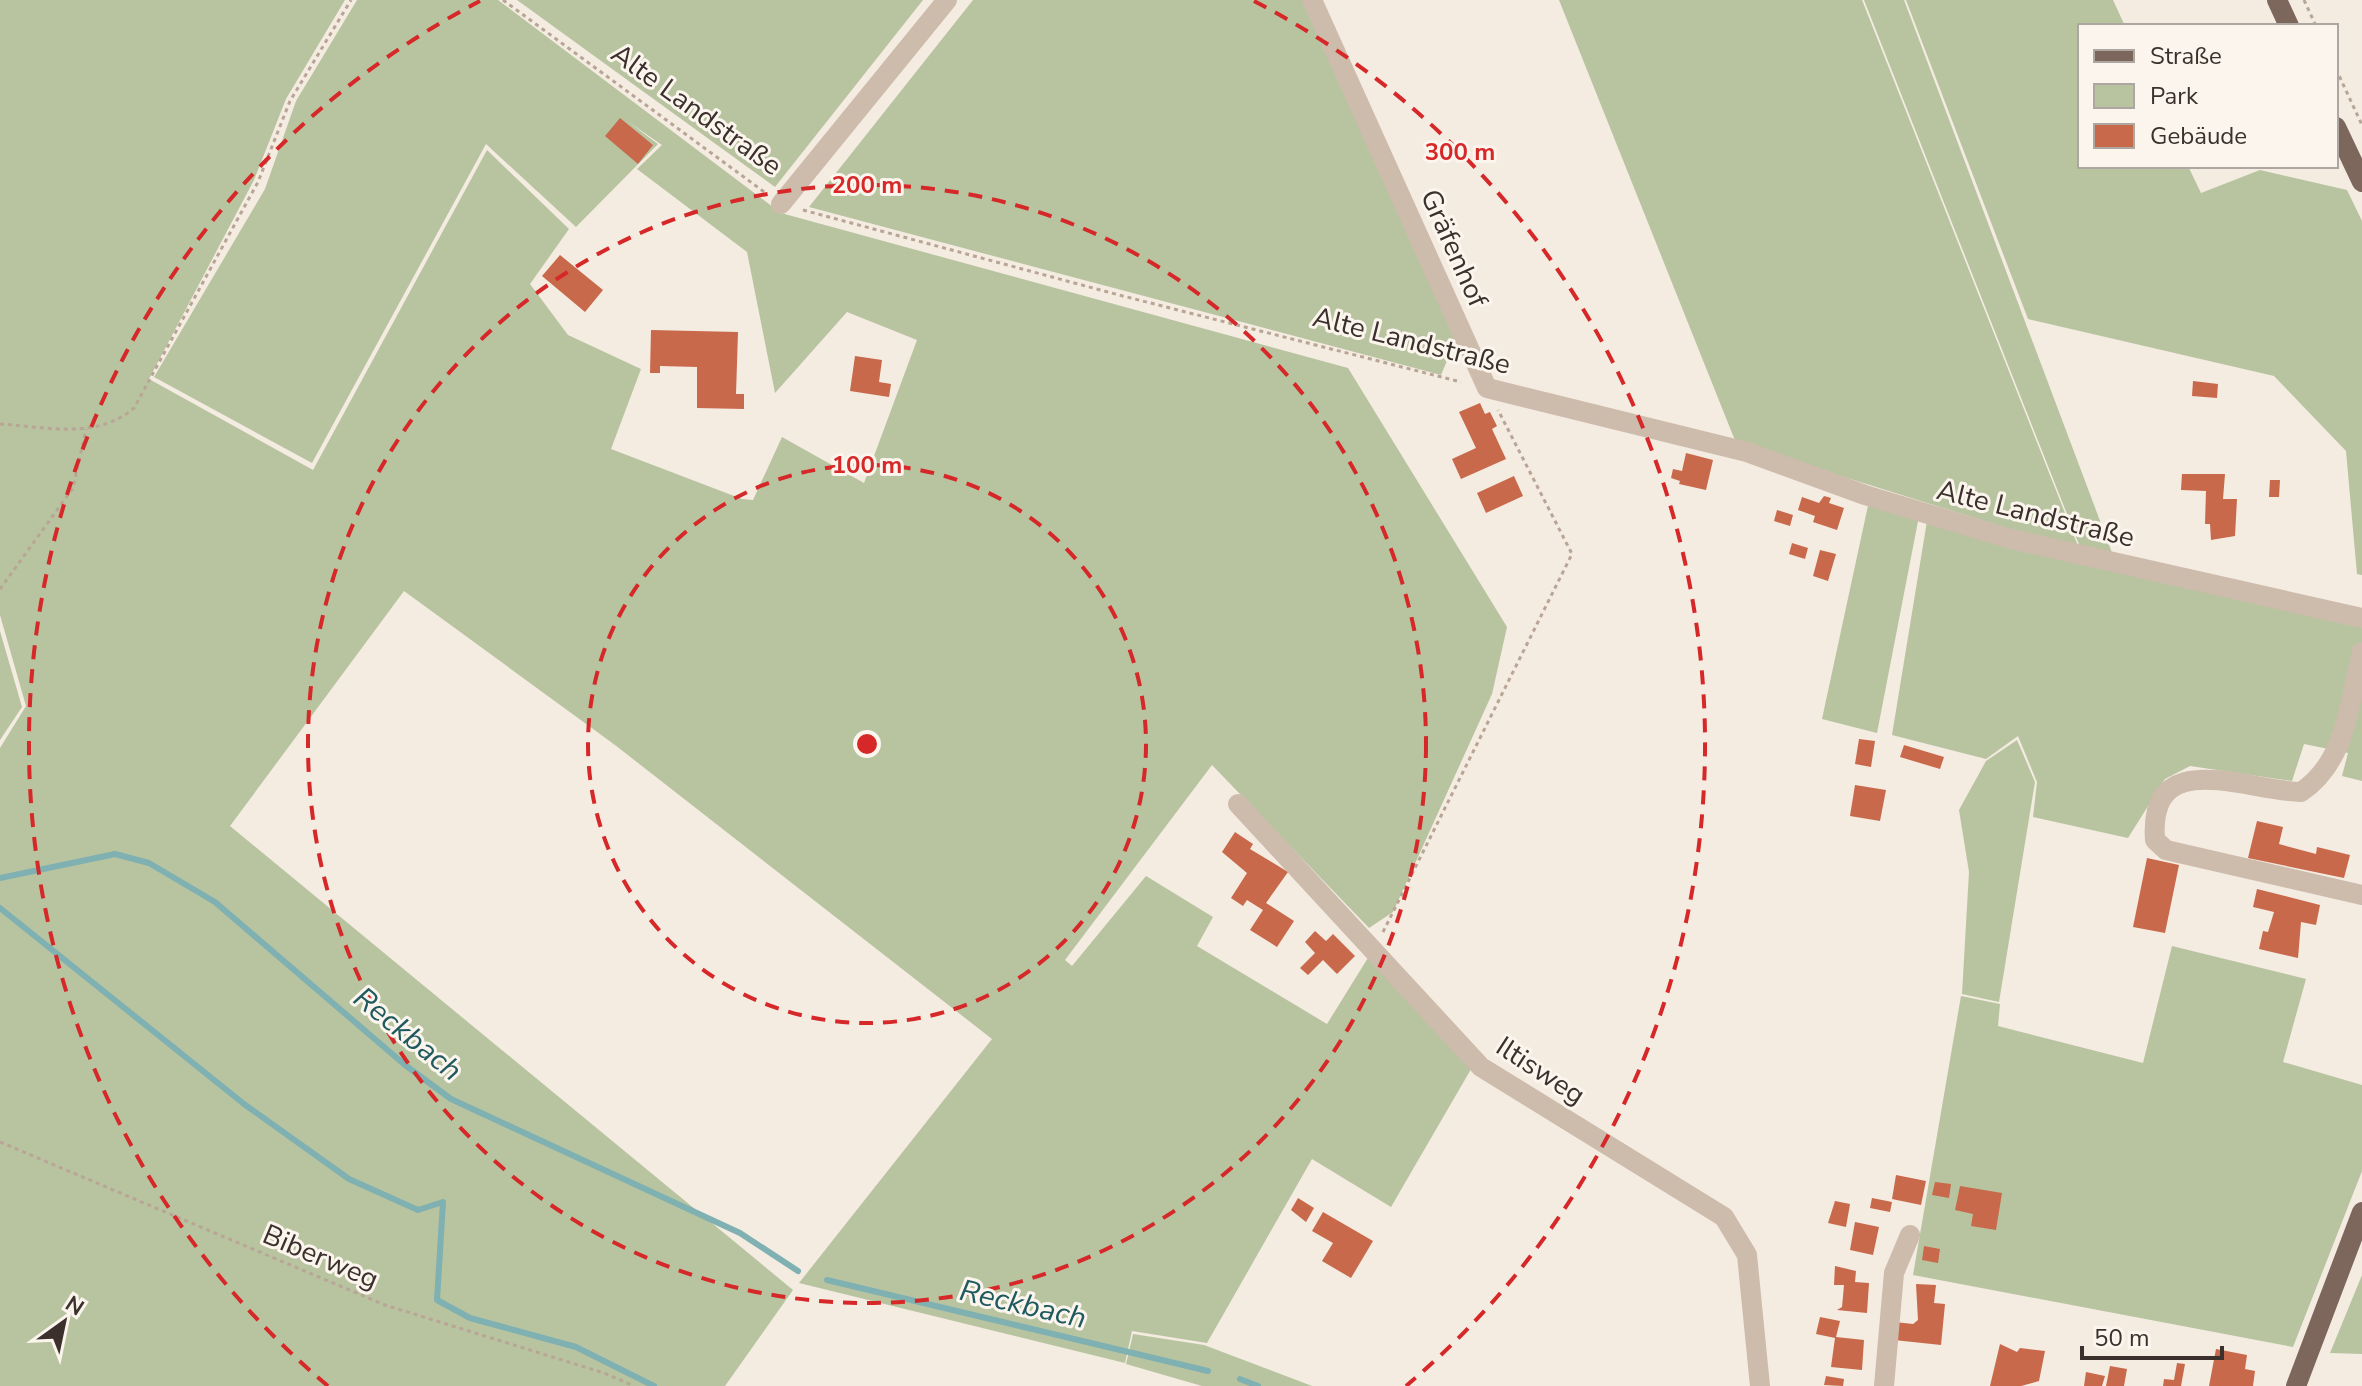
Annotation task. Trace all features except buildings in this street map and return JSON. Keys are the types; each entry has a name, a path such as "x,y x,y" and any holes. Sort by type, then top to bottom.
{"main road":[{"path":"2277,0 2288,24"},
{"path":"2338,131 2362,182"},
{"path":"2296,1386 2362,1212"}],"street":[{"path":"781,204 947,0"},
{"name":"Gräfenhof","path":"1312,0 1487,388"},
{"name":"Alte Landstraße","path":"1487,388 1747,452 1879,500 2011,539 2362,618"},
{"path":"2362,652 2338,749 2316,782 2301,792 2212,779 2190,779 2171,788 2159,802 2154,821 2155,840 2166,850 2362,895"},
{"name":"Iltisweg","path":"1238,804 1481,1067 1724,1217 1747,1255 1760,1386"},
{"path":"1884,1386 1894,1273 1910,1235"}],"path":[{"path":"0,424 86,429 118,423 134,408 147,390 258,182 290,101 351,0"},
{"name":"Alte Landstraße","path":"503,0 781,204 1119,295 1487,388"},
{"path":"2304,0 2315,24"},
{"path":"2338,73 2362,125"},
{"path":"1370,947 1390,925 1572,554 1487,388"},
{"path":"0,589 73,488 86,429"},
{"name":"Biberweg","path":"0,1142 385,1305 604,1373 634,1386"}],"green space":[{"path":"0,0 345,0 286,99 254,180 149,379 313,470 487,150 569,229 530,284 568,335 641,369 611,449 742,499 753,500 782,437 864,483 917,340 847,312 775,393 747,252 637,169 662,145 627,121 658,144 576,227 486,144 312,463 154,377 265,189 296,101 357,0 498,0 781,213 1348,368 1507,627 1492,694 1393,912 1369,928 1212,765 1065,960 1072,966 1146,876 1213,917 1197,946 1327,1024 1371,953 1474,1064 1391,1207 1312,1159 1207,1343 1132,1331 1125,1363 799,1283 992,1039 615,745 404,591 230,826 793,1290 725,1386 0,1386 0,748 26,706 0,615"},
{"path":"517,0 923,0 775,187"},
{"path":"973,0 1303,0 1456,339 1441,375 809,207"},
{"path":"1559,0 1862,0 2080,551 1736,443"},
{"path":"1864,0 1904,0 2114,558 2082,552"},
{"path":"1906,0 2113,0 2124,24 2078,24 2078,168 2189,168 2201,193 2260,170 2347,190 2362,221 2362,575 2357,574 2346,451 2274,376 2028,319"},
{"path":"1869,501 1919,516 1877,733 1822,719"},
{"path":"1927,521 2362,623 2362,781 2342,776 2348,753 2304,744 2292,781 2190,766 2165,779 2128,838 2033,817 2037,782 2018,736 1986,759 1892,735"},
{"path":"0,631 22,707 0,740"},
{"path":"2017,740 2035,782 1999,1002 1962,994 1969,872 1959,810 1986,761"},
{"path":"2172,946 2306,979 2283,1062 2362,1085 2362,1171 2293,1347 1913,1275 1961,996 2000,1004 1998,1026 2143,1063"},
{"path":"2362,1275 2362,1354 2330,1353"},
{"path":"1133,1334 1204,1345 1312,1386 1202,1386 1126,1364"}],"waterway":[{"name":"Reckbach","path":"0,878 115,854 149,863 215,902 405,1065 451,1099 740,1233 798,1271"},
{"path":"0,908 244,1104 349,1179 418,1210 443,1202 437,1300 470,1318 576,1347 654,1386"},
{"name":"Reckbach","path":"827,1280 1208,1371"},
{"name":"Reckbach","path":"1240,1379 1258,1386"}]}
